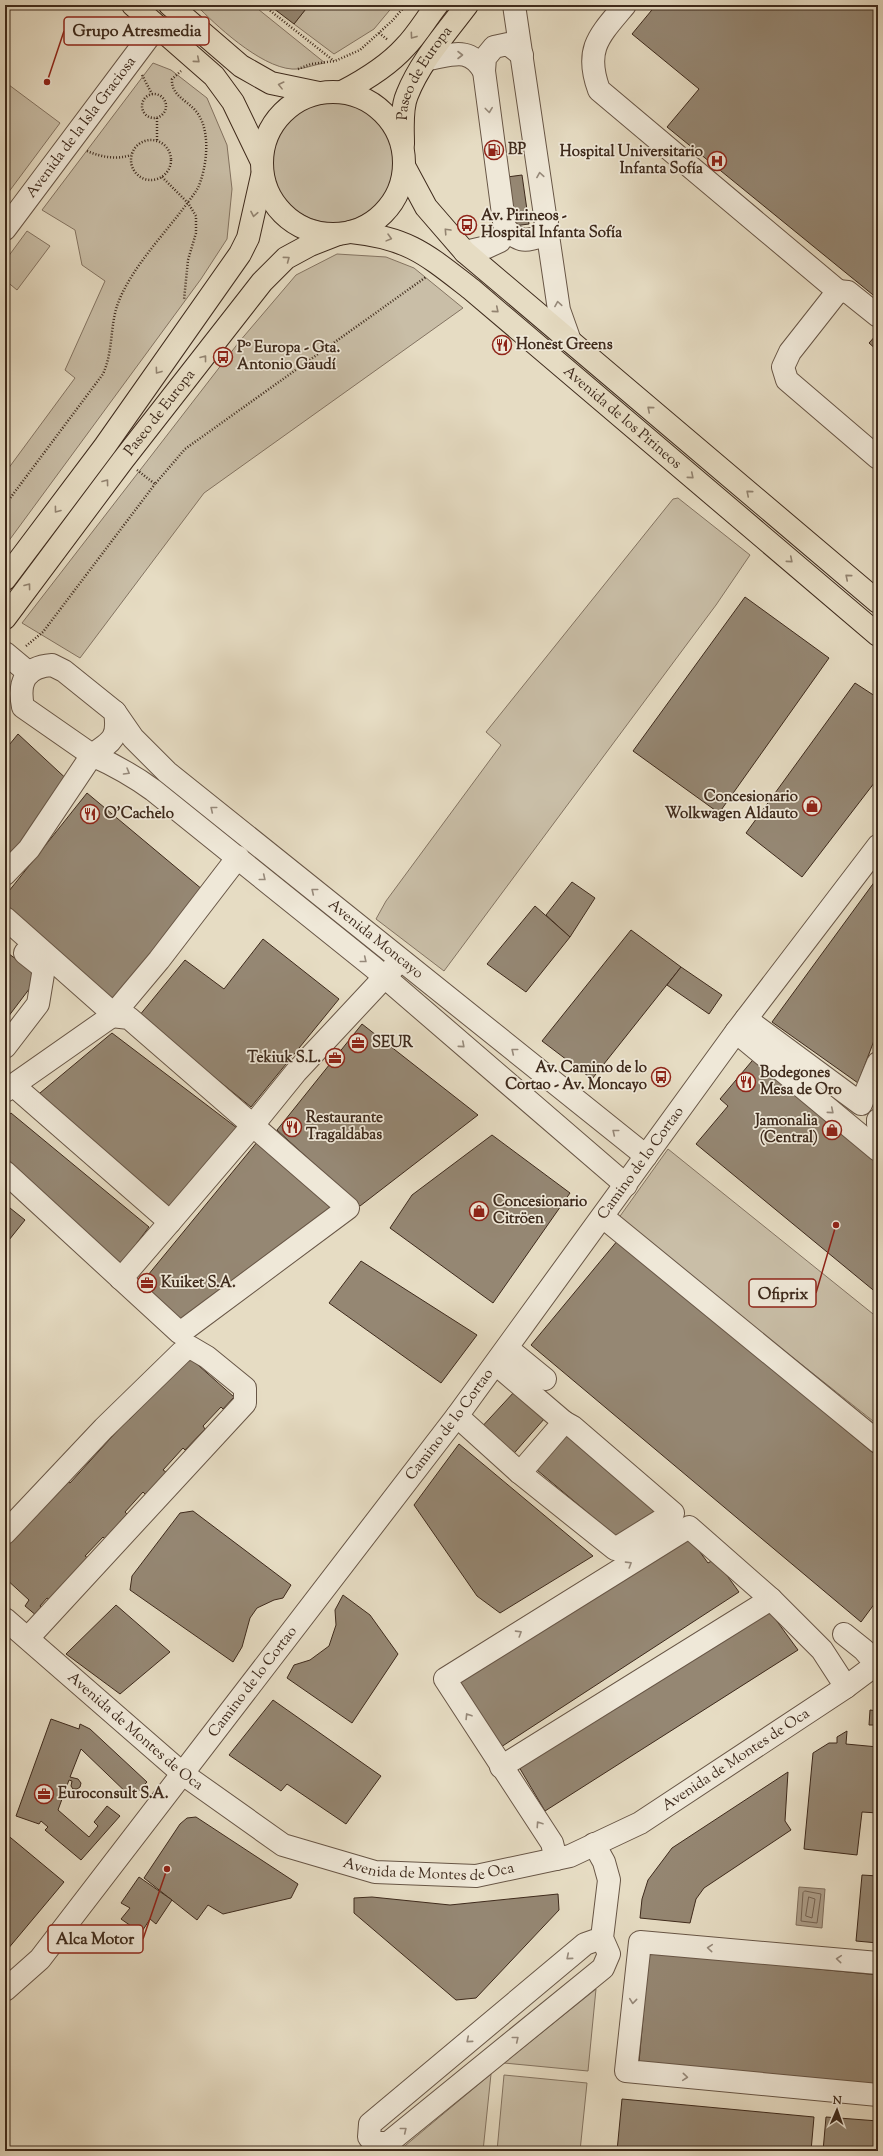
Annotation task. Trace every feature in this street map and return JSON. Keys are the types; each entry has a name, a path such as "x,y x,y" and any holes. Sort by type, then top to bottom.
{"main road":[{"path":"132,5 214,76 233,102 262,168 269,195 286,216 297,225 317,233 344,233 372,223 388,208 399,188 403,158 395,129 382,111 364,99 342,92 319,93 271,83 241,66 175,6"},
{"name":"Paseo de Europa","path":"342,92 367,78 400,52 437,5"},
{"name":"Paseo de Europa","path":"403,158 403,119 406,96 428,59 467,5"},
{"path":"262,168 266,137 278,116 297,101 319,93"},
{"name":"Avenida de los Pirineos","path":"403,158 426,207 465,252 878,602"},
{"name":"Paseo de Europa","path":"5,579 105,446 240,254 248,238 262,168"},
{"name":"Paseo de Europa","path":"5,618 123,460 262,282 286,258 310,245 344,233"},
{"name":"Avenida de los Pirineos","path":"344,233 375,234 401,241 421,251 471,289 878,635"}],"street":[{"path":"514,5 559,310 570,341"},
{"path":"625,5 602,32 593,52 593,72 599,90 838,291 848,292 873,312"},
{"name":"Avenida de la Isla Graciosa","path":"5,228 73,122 156,26"},
{"path":"465,252 487,247 500,241 505,228 484,71 485,58 494,47 508,44 522,55"},
{"path":"428,59 462,54 477,59 484,71"},
{"path":"505,228 516,238 528,241 541,236 547,221"},
{"path":"838,291 790,352 783,367 787,380 878,458"},
{"path":"8,656 29,673 22,684 21,695 14,708"},
{"name":"Avenida Moncayo","path":"29,673 38,666 52,665 64,671 115,712 133,738 167,772 646,1156"},
{"name":"Avenida Moncayo","path":"14,708 92,755 129,773 238,857 384,977 626,1185"},
{"path":"5,874 29,849 92,755 113,740 118,728 115,712"},
{"name":"Camino de lo Cortao","path":"5,1990 40,1960 457,1416 741,1025 878,846"},
{"path":"170,1222 9,1088 112,1016 159,960 238,857"},
{"path":"5,918 108,1010 112,1016 129,1018 348,1208 180,1333 5,1172"},
{"path":"5,937 44,968 38,1004 5,1048"},
{"path":"121,1279 253,1125 296,1072 400,960"},
{"path":"741,1025 861,1104 878,1063"},
{"path":"741,1025 878,1150"},
{"path":"603,1217 878,1442"},
{"path":"5,1533 104,1428 182,1352 190,1347 207,1357 245,1388 245,1403 28,1638"},
{"path":"501,1356 545,1379"},
{"path":"457,1416 520,1473 615,1549 673,1513 573,1427 564,1422 501,1356"},
{"path":"520,1473 564,1422"},
{"path":"556,1859 552,1843 445,1679 682,1531 689,1527 771,1599 822,1650 846,1687"},
{"path":"501,1767 771,1599"},
{"name":"Avenida de Montes de Oca","path":"5,1619 183,1774 283,1845 375,1872 476,1876 570,1856 640,1823 846,1687 877,1663"},
{"path":"844,1634 877,1663"},
{"path":"594,1844 604,1862 609,1880 602,1938 609,1954 603,1968 388,2143 374,2143 371,2140 369,2137 370,2124 585,1944 602,1938"},
{"path":"878,1963 640,1942 626,2071 878,2095"}],"path":[{"path":"264,5 335,61"},
{"path":"293,69 335,61 360,50 406,5"},
{"path":"379,33 400,52"},
{"path":"5,505 103,374 108,363 117,306 126,285 136,269 188,203 198,188 205,173 206,154 204,124 196,111 174,92 172,84 172,79 193,57"},
{"path":"139,72 143,75 152,94"},
{"path":"152,94 160,96 166,106 164,114 157,118 149,117 142,108 146,98 152,94"},
{"path":"157,118 157,141"},
{"path":"147,140 157,141 165,146 171,158 170,166 162,177 149,180 137,175 131,164 131,154 141,142 147,140"},
{"path":"83,149 107,157 118,158 131,154"},
{"path":"162,177 188,203 196,216 196,233 188,260 184,294 185,305"},
{"path":"8,656 43,632 155,484 185,449 431,274"},
{"path":"123,460 155,484"}],"shaded area":[{"path":"203,5 253,5 325,63 298,69 286,68 273,64 245,48 220,28 200,9"},
{"path":"309,5 394,5 374,29 334,54 294,24"},
{"path":"153,63 171,70 207,98 227,145 232,189 227,239 201,279 5,546 5,473 75,378 65,370 105,281 82,265 75,230 42,210"},
{"path":"5,82 60,123 5,197"},
{"path":"333,101 356,105 367,111 376,119 384,128 390,139 394,162 390,185 384,196 376,205 367,213 356,219 333,223 310,219 299,213 290,205 282,196 276,185 272,162 276,139 282,128 290,119 299,111 310,105"},
{"path":"27,231 50,246 17,290 5,280 5,261"},
{"path":"337,254 386,257 414,268 463,308 204,493 80,658 22,623 239,342 296,275"},
{"path":"678,498 750,555 716,605 444,971 376,919 386,901 501,745 486,732 673,499"},
{"path":"668,1149 878,1318 878,1425 618,1219"},
{"path":"596,1989 588,2071 504,2063"},
{"path":"491,2074 483,2151 400,2150"},
{"path":"504,2075 587,2083 580,2151 497,2151"}],"water":[{"path":"799,1887 825,1889 822,1928 796,1925"}],"building":[{"path":"269,5 309,5 294,24"},
{"path":"656,5 878,5 878,299 667,127 699,89 632,34"},
{"path":"522,175 529,224 514,226 507,177"},
{"path":"878,333 878,351 869,343"},
{"path":"745,597 829,658 719,813 633,751"},
{"name":"Concesionario Wolkwagen Aldauto","path":"855,683 878,698 878,778 802,877 746,833"},
{"path":"18,734 72,784 5,862 5,750"},
{"path":"87,793 203,890 109,1005 5,916 5,896"},
{"path":"878,877 878,1030 858,1083 772,1022"},
{"path":"572,882 595,898 570,937 546,915"},
{"path":"535,906 570,937 526,992 487,964"},
{"path":"631,930 681,967 592,1079 542,1041"},
{"path":"263,939 339,999 251,1107 139,1016 185,960 224,989"},
{"path":"5,951 39,976 5,1021"},
{"path":"681,967 722,995 709,1014 667,985"},
{"path":"362,1024 478,1115 360,1206 277,1130"},
{"path":"112,1033 237,1128 169,1207 34,1098"},
{"path":"757,1055 878,1155 878,1294 696,1144 728,1106 720,1099"},
{"path":"11,1113 149,1227 115,1272 5,1171 5,1118"},
{"name":"Concesionario Citröen","path":"492,1135 570,1193 493,1303 390,1228 412,1195"},
{"path":"258,1141 339,1206 187,1324 139,1286"},
{"path":"5,1204 25,1220 5,1245"},
{"path":"618,1240 878,1457 878,1599 861,1622 531,1345"},
{"path":"361,1261 477,1335 441,1383 329,1303"},
{"path":"189,1357 234,1397 223,1409 221,1407 203,1426 205,1429 185,1450 183,1448 163,1470 166,1472 146,1495 143,1492 125,1512 127,1514 105,1539 103,1537 85,1556 88,1558 50,1600 47,1598 40,1606 43,1610 37,1616 25,1606 29,1600 5,1578 5,1539 67,1481 70,1483 128,1419 129,1420"},
{"path":"515,1391 545,1418 509,1459 478,1431"},
{"path":"570,1430 665,1509 618,1538 537,1470"},
{"path":"459,1444 593,1556 500,1613 477,1596 414,1505"},
{"path":"193,1511 291,1585 283,1598 274,1600 257,1608 250,1618 242,1647 233,1662 130,1590 132,1576 180,1513"},
{"path":"689,1537 708,1563 715,1559 739,1592 501,1747 460,1681"},
{"path":"343,1595 370,1615 398,1654 352,1723 287,1678 294,1665 310,1660 329,1646 336,1625 335,1610"},
{"path":"116,1605 170,1652 120,1694 66,1654"},
{"path":"768,1609 798,1650 545,1811 519,1767"},
{"path":"273,1700 381,1776 346,1824 287,1784 281,1791 229,1755"},
{"path":"870,1710 878,1711 878,1725 869,1725"},
{"name":"Euroconsult S.A.","path":"51,1719 79,1729 80,1724 90,1729 147,1782 132,1798 81,1749 70,1777 78,1779 81,1783 80,1787 73,1789 71,1786 72,1781 69,1780 58,1810 89,1837 98,1826 94,1822 107,1806 120,1816 81,1860 45,1830 48,1827 41,1821 39,1824 16,1816"},
{"path":"847,1731 846,1744 878,1747 878,1813 862,1812 857,1855 804,1849 813,1753 829,1743 837,1743 837,1737"},
{"path":"788,1772 785,1821 791,1830 704,1888 696,1899 690,1923 640,1918 642,1899 648,1880 672,1848"},
{"path":"196,1817 298,1884 291,1898 223,1914 208,1905 197,1920 144,1878 180,1824 187,1818"},
{"path":"5,1833 64,1882 7,1950 5,1948"},
{"path":"862,1875 878,1876 878,1943 856,1941"},
{"path":"139,1877 172,1900 156,1924 150,1919 141,1933 121,1919 130,1908 121,1903"},
{"path":"558,1894 559,1910 476,1998 456,2000 354,1913 354,1898 372,1897 450,1905"},
{"path":"649,1952 878,1975 878,2084 639,2062"},
{"path":"622,2099 814,2117 811,2151 617,2151"},
{"path":"826,2117 878,2121 878,2151 823,2151"}],"place":[{"name":"Grupo Atresmedia","path":"47,82"},
{"name":"BP","path":"494,150"},
{"name":"Hospital Universitario Infanta Sofía","path":"717,161"},
{"name":"Av. Pirineos - Hospital Infanta Sofía","path":"467,225"},
{"name":"Honest Greens","path":"502,345"},
{"name":"Pº Europa - Gta. Antonio Gaudí","path":"223,357"},
{"name":"Concesionario Wolkwagen Aldauto","path":"812,806"},
{"name":"O'Cachelo","path":"90,814"},
{"name":"SEUR","path":"358,1043"},
{"name":"Tekiuk S.L.","path":"335,1058"},
{"name":"Av. Camino de lo Cortao - Av. Moncayo","path":"661,1077"},
{"name":"Bodegones Mesa de Oro","path":"746,1082"},
{"name":"Restaurante Tragaldabas","path":"292,1127"},
{"name":"Jamonalia (Central)","path":"832,1130"},
{"name":"Concesionario Citröen","path":"479,1211"},
{"name":"Ofiprix","path":"836,1225"},
{"name":"Kuiket S.A.","path":"147,1283"},
{"name":"Euroconsult S.A.","path":"44,1794"},
{"name":"Alca Motor","path":"167,1869"}]}
